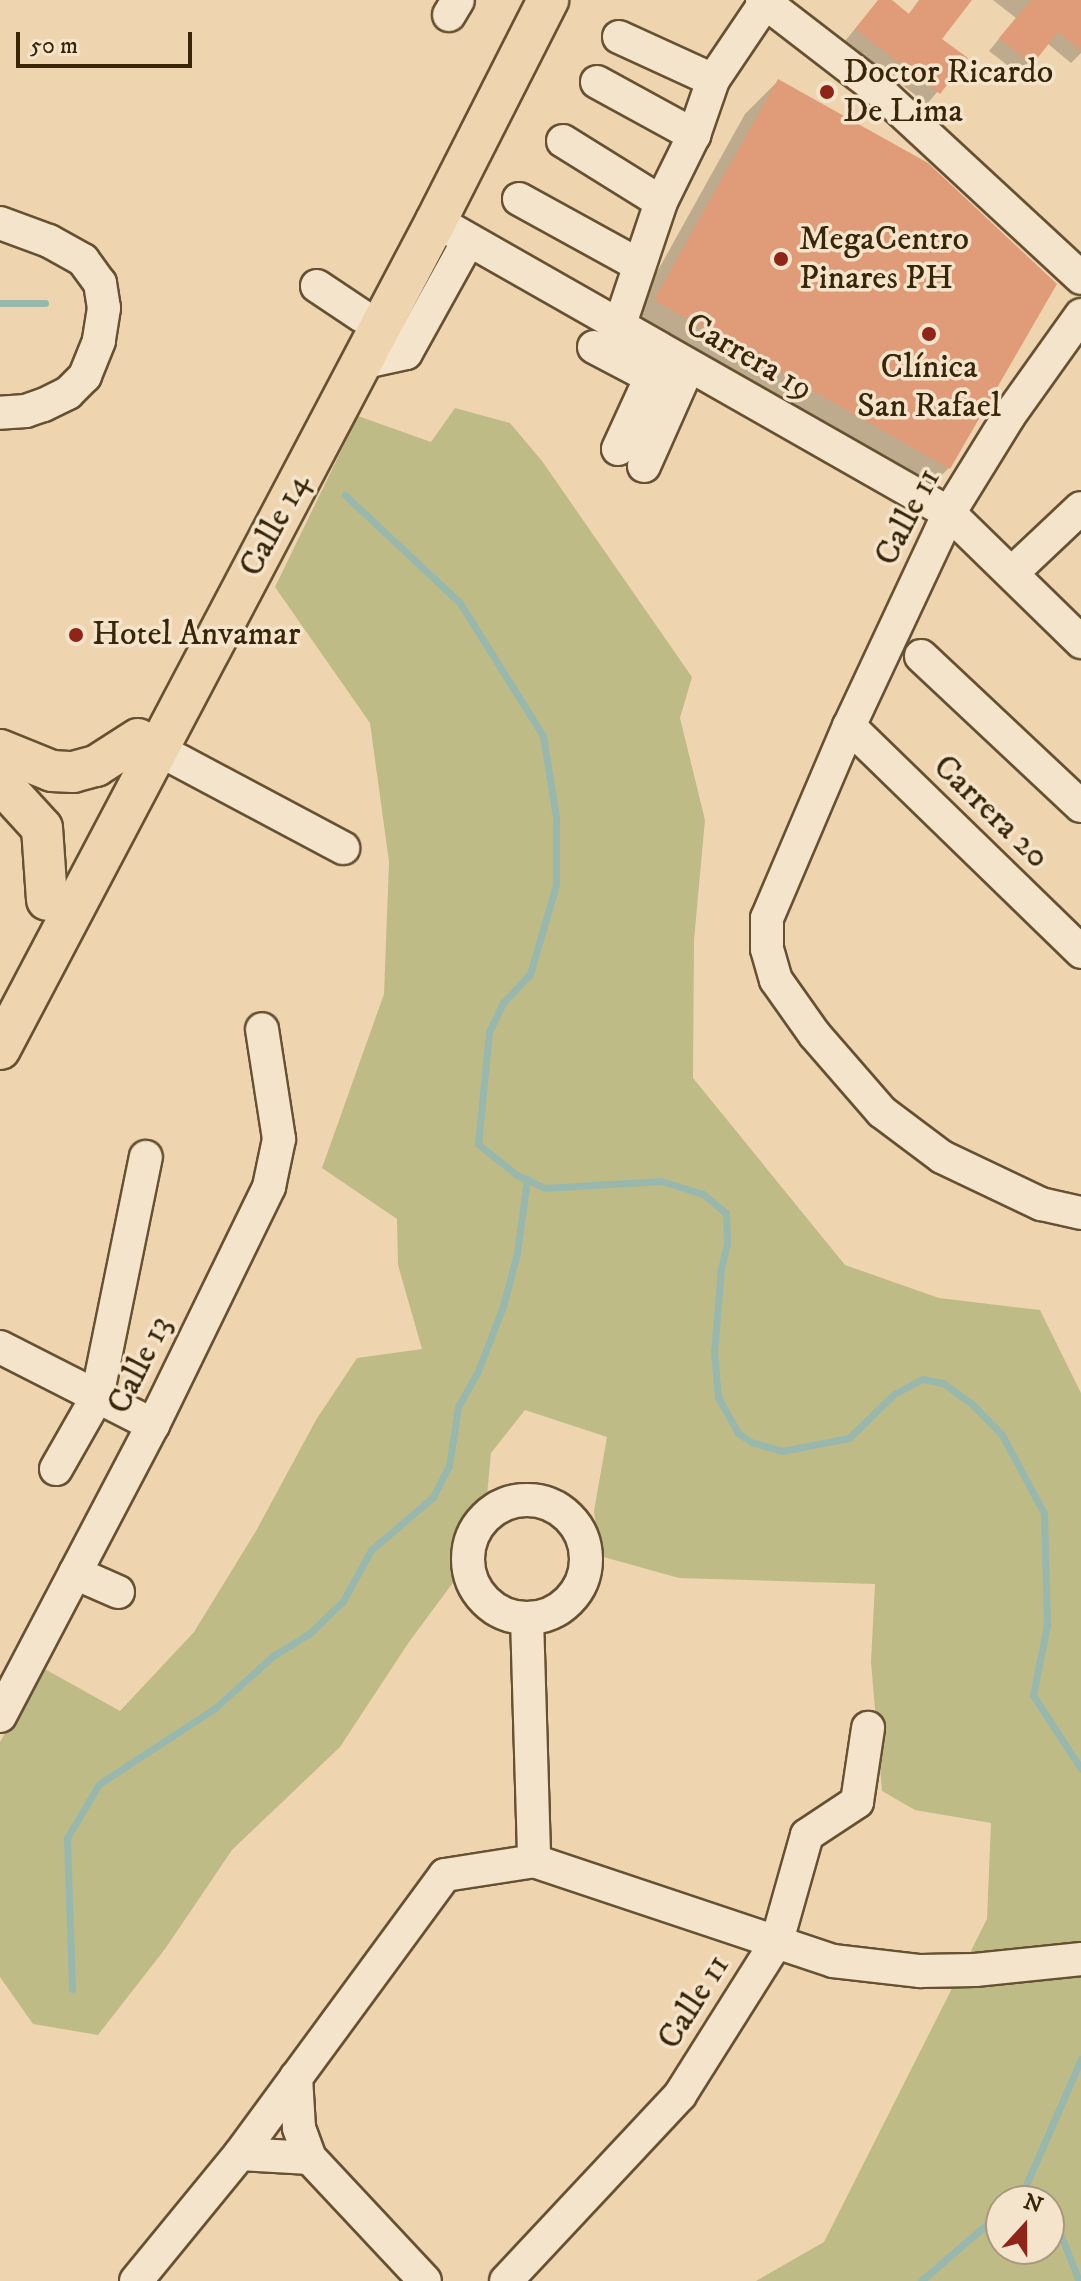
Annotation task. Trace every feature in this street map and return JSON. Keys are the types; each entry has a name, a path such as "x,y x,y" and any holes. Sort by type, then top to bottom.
{"main road":[{"name":"Calle 14","path":"147,744 362,316 527,0"},
{"name":"Calle 14","path":"0,1049 102,827 147,744 361,363 452,231 548,0"},
{"path":"0,750 52,771 73,772 96,766 147,744"},
{"path":"0,782 42,828 61,834 102,827"},
{"name":"Calle 14","path":"0,992 47,900 102,827"},
{"path":"42,828 47,900"}],"street":[{"path":"619,327 661,202 694,135 713,80 765,1 911,118 1081,278"},
{"path":"619,37 713,80"},
{"path":"597,82 694,135"},
{"path":"563,141 661,202"},
{"path":"519,199 639,265"},
{"path":"0,223 49,241 83,260 100,283 104,308 99,341 85,376 68,393 43,405 26,411 0,413"},
{"name":"Carrera 19","path":"452,231 619,327 672,377 949,513 1013,572 1081,642"},
{"path":"317,286 362,316"},
{"name":"Calle 11","path":"1081,315 1009,416 949,513 849,726 767,918 767,949 776,980 815,1035 882,1112 942,1157 1041,1204 1081,1213"},
{"path":"594,347 672,377 631,458"},
{"path":"1013,572 1081,508"},
{"path":"921,656 1081,806"},
{"name":"Carrera 20","path":"849,726 1081,952"},
{"path":"147,744 343,848"},
{"name":"Calle 13","path":"0,1716 153,1425 269,1187 279,1139 262,1029"},
{"path":"56,1469 97,1397 146,1157"},
{"path":"0,1347 153,1425"},
{"path":"75,1573 118,1592"},
{"path":"527,1618 534,1861"},
{"name":"Calle 11","path":"506,2281 680,2095 777,1941 807,1835 857,1802 868,1728"},
{"path":"136,2281 240,2154 445,1875 534,1861 833,1961 920,1971 975,1970 1081,1959"},
{"path":"296,2077 299,2128 310,2158 425,2281"},
{"path":"240,2154 310,2158"}],"shaded area":[{"path":"455,408 510,423 542,461 692,677 680,718 705,820 694,940 693,1078 845,1265 939,1298 1040,1310 1081,1393 1081,2281 756,2281 824,2242 987,1919 991,1823 915,1810 882,1791 871,1662 875,1584 679,1578 600,1556 594,1511 607,1437 525,1410 491,1453 485,1517 452,1584 409,1642 340,1747 232,1850 165,1949 98,2035 33,2024 0,1977 0,1742 43,1668 120,1711 194,1632 256,1531 316,1420 357,1358 422,1349 398,1265 397,1219 322,1168 384,994 389,862 370,723 275,587 358,416 431,442"}],"building":[{"path":"878,0 892,0 909,14 920,0 972,0 942,39 968,58 940,94 855,29"},
{"path":"1031,0 1081,0 1081,51 1058,32 1032,65 999,38"},
{"path":"778,79 928,163 1057,284 950,469 654,300"}],"waterway":[{"path":"0,303 45,303"},
{"path":"345,495 460,603 543,736 556,817 556,885 530,974 503,1003 489,1032 478,1144 517,1175 545,1188 661,1181 703,1194 726,1213 727,1243 721,1269 714,1352 718,1397 738,1433 751,1442 782,1451 849,1438 894,1394 922,1379 943,1383 972,1404 1002,1435 1044,1513 1047,1625 1033,1695 1081,1769"},
{"path":"72,1989 67,1838 99,1784 215,1708 273,1656 310,1633 343,1601 371,1550 433,1497 449,1466 458,1407 478,1371 503,1306 517,1253 527,1179"},
{"path":"1026,2185 1081,2059"},
{"path":"921,2281 985,2226"},
{"path":"1065,2246 1079,2281"}],"place":[{"name":"Doctor Ricardo De Lima","path":"827,92"},
{"name":"MegaCentro Pinares PH","path":"781,259"},
{"name":"Clínica San Rafael","path":"929,334"},
{"name":"Hotel Anvamar","path":"76,635"}]}
